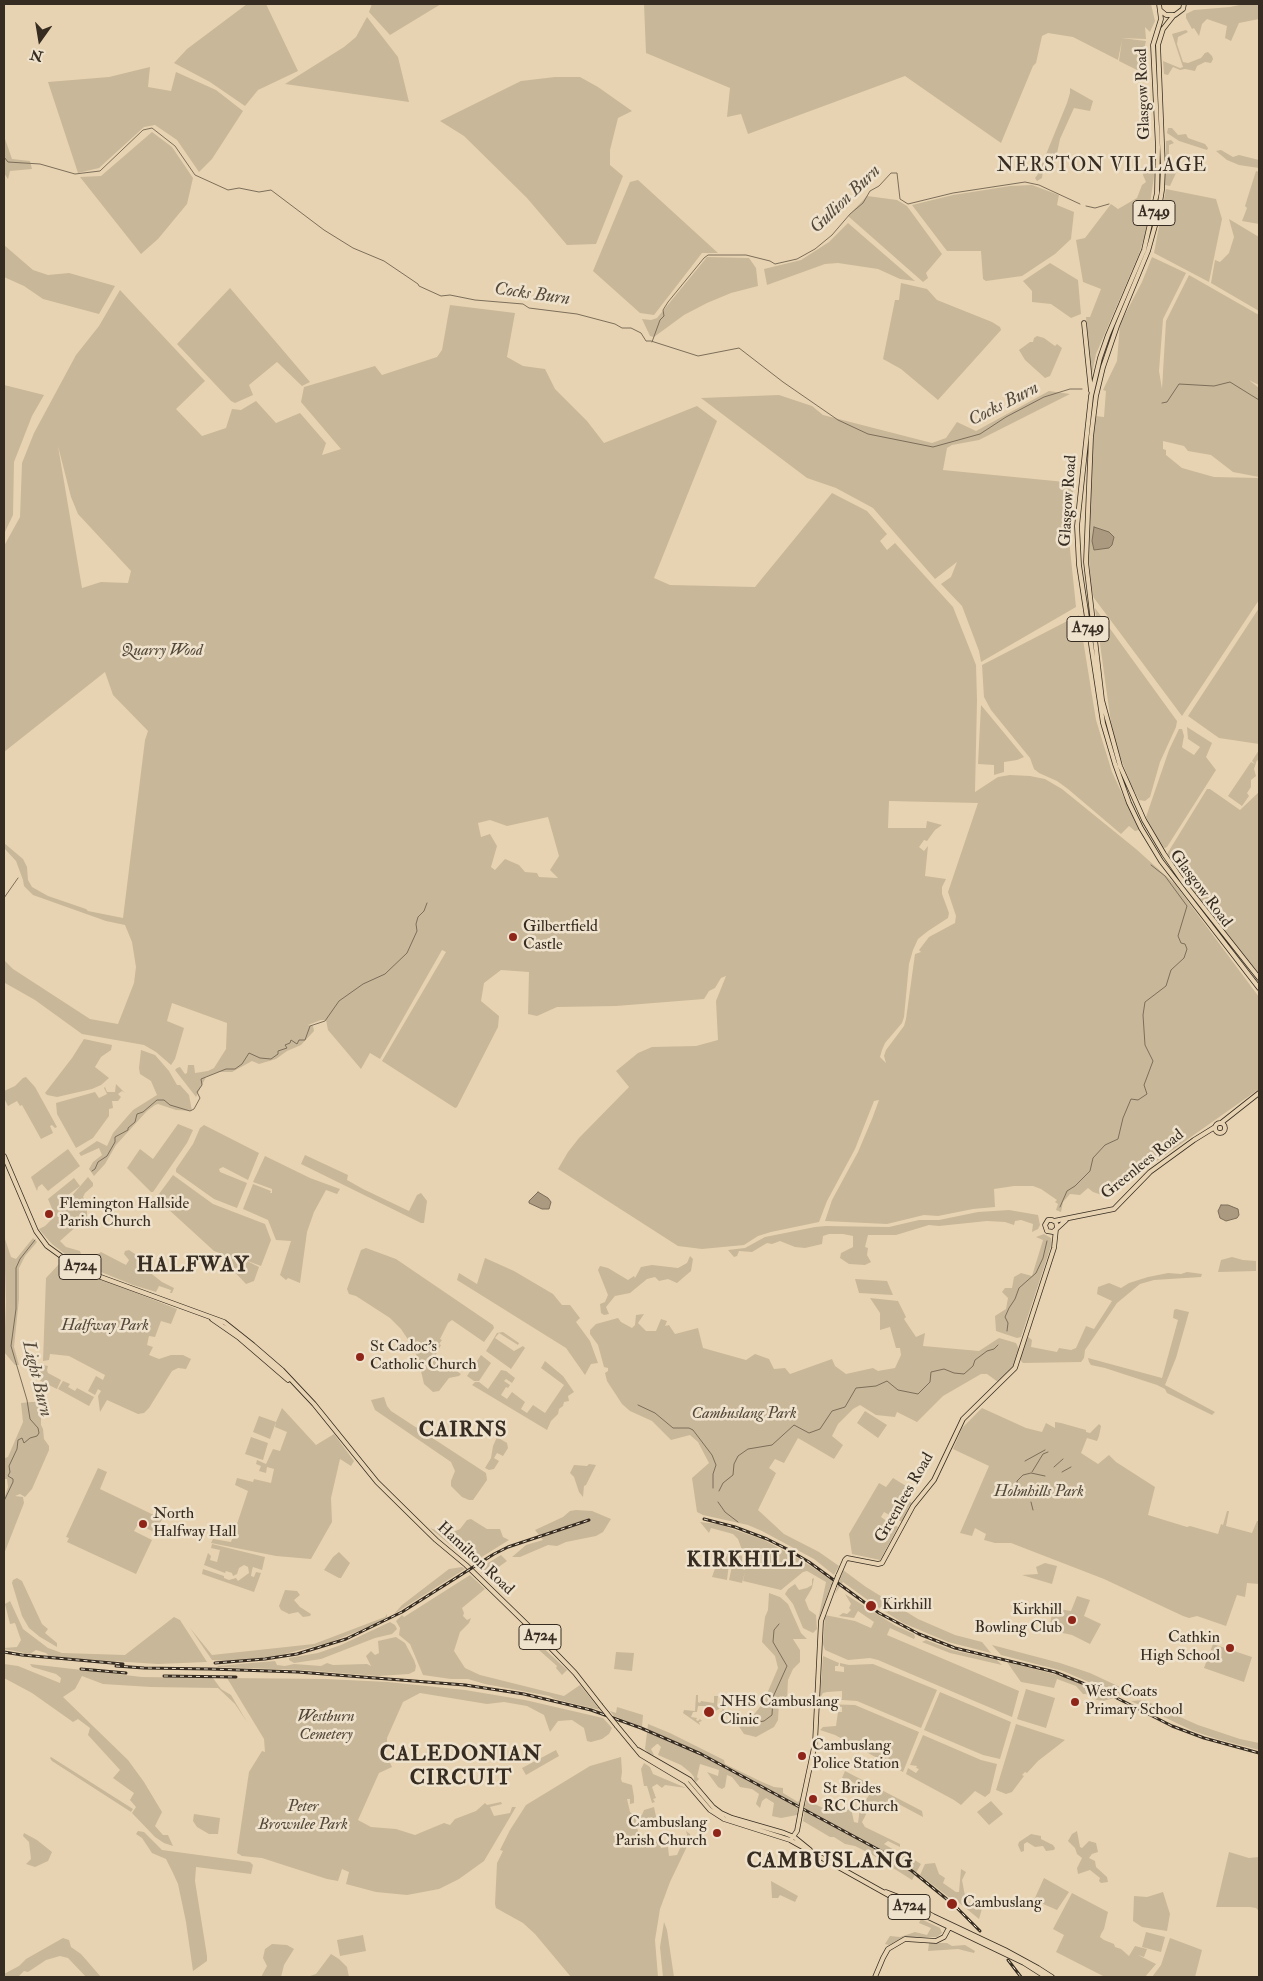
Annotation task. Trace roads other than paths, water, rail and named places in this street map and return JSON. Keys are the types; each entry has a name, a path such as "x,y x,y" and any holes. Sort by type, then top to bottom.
{"main road":[{"name":"A749","path":"1158,7 1166,15 1174,15 1183,9 1184,4"},
{"name":"Glasgow Road","path":"1158,7 1160,21 1157,37 1163,168 1162,190 1158,215 1148,251 1117,326 1103,367 1096,396 1091,437 1086,562 1094,644 1102,700 1109,729 1120,766 1144,820 1184,883 1259,978"},
{"name":"Glasgow Road","path":"1174,15 1153,45 1158,171 1154,212 1144,250 1100,358 1091,396 1078,517 1077,545 1100,706 1108,742 1129,803 1161,861 1259,988"},
{"path":"1084,323 1091,396"},
{"path":"1225,1127 1220,1123 1259,1093"},
{"path":"1216,1127 1218,1132 1223,1132 1230,1117"},
{"name":"Greenlees Road","path":"1054,1221 1114,1209 1150,1172 1220,1123"},
{"name":"Greenlees Road","path":"1206,1134 1218,1132"},
{"name":"Hamilton Road","path":"4,1156 36,1231 47,1246 64,1259 98,1276 224,1322 253,1345 282,1370 314,1404 378,1482 436,1540 466,1565 575,1674 636,1748 690,1780 714,1810 777,1830 792,1838"},
{"path":"1051,1232 1057,1228 1054,1221 1048,1220 1045,1225 1046,1230 1051,1232 1055,1240"},
{"name":"Greenlees Road","path":"792,1838 797,1830 815,1743 821,1621 844,1560 848,1558 878,1564 882,1563 913,1506 934,1480 959,1426 1015,1368 1055,1240 1057,1228 1066,1220"},
{"name":"A724","path":"792,1838 815,1854 870,1886 904,1899 950,1925 1052,1977"},
{"path":"875,1977 882,1958 888,1949 905,1939 936,1941 944,1936 950,1925"}],"waterway":[{"name":"Cocks Burn","path":"4,157 8,162 40,164 75,174 100,171 143,130 152,128 175,146 195,175 228,190 239,188 259,192 271,190 324,230 353,248 384,261 419,286 441,296 450,295 475,300 523,304 529,308 577,314 615,324 622,328 631,328 641,333 646,341 698,356 739,348 783,382 838,420 868,434 933,447 980,434 1006,417 1044,397 1070,389 1082,389"},
{"name":"Gullion Burn","path":"652,342 660,320 664,316 663,310 668,302 708,255 746,255 775,264 797,259 815,249 832,235 850,214 863,203 870,191 879,186 891,173 897,173 900,199 908,204 953,193 1025,182 1039,185 1080,204"},
{"name":"Gullion Burn","path":"1086,206 1095,208 1109,204"},
{"name":"Cocks Burn","path":"1162,403 1167,402 1179,384 1214,386 1230,382 1259,400"},
{"path":"1060,1207 1067,1191 1090,1171 1093,1158 1105,1145 1118,1139 1123,1118 1131,1099 1138,1100 1147,1094 1144,1085 1153,1061 1145,1045 1143,1015 1145,1002 1166,986 1171,970 1184,958 1187,949 1185,944 1181,943 1178,936 1187,906 1165,876 1151,865"},
{"path":"4,898 18,878"},
{"name":"Light Burn","path":"92,1171 98,1162 107,1156 115,1142 115,1137 128,1130 135,1122 137,1114 143,1112 157,1100 164,1100 170,1105 190,1111 194,1109 200,1098 197,1092 202,1085 201,1079 226,1069 235,1069 242,1064 249,1053 260,1058 271,1059 278,1054 278,1051 287,1048 285,1045 290,1043 291,1040 297,1044 299,1040 305,1040 310,1026 325,1021 339,1001 363,984 385,974 407,953 417,931 418,917 424,911 427,903"},
{"name":"Light Burn","path":"4,1501 13,1482 13,1479 8,1476 10,1472 9,1466 17,1449 18,1440 22,1438 24,1443 39,1433 38,1428 30,1419 27,1400 11,1346 16,1309 16,1268 20,1259 35,1240"},
{"path":"1007,1331 1008,1323 1005,1317 1019,1288 1036,1273 1043,1258 1047,1241"},
{"path":"719,1491 723,1483 733,1475 734,1464 738,1456 748,1449 772,1445 794,1425 809,1433 820,1429 832,1411 845,1407 856,1388 876,1386 887,1381 898,1390 918,1394 930,1382 931,1372 944,1369 964,1374 973,1366 975,1360 998,1345"},
{"path":"638,1405 655,1413 673,1428 689,1428 693,1430 712,1455 716,1465 713,1474 713,1488"},
{"path":"1025,1461 1045,1450"},
{"path":"1032,1472 1043,1454 1048,1452"},
{"path":"1054,1467 1063,1459"},
{"path":"1062,1472 1071,1467"},
{"path":"1021,1491 1017,1487 1017,1481 1023,1475 1031,1473 1045,1476"},
{"path":"718,1502 725,1512 738,1522"},
{"path":"1031,1502 1033,1510"},
{"path":"743,1725 764,1721 772,1715 773,1697 787,1666 773,1642 774,1630 779,1624"}],"railway":[{"path":"704,1519 735,1527 787,1549 809,1562 879,1613 919,1634 955,1648 1055,1672 1107,1693 1172,1726 1204,1738 1259,1753"},
{"path":"215,1663 297,1654 346,1639 402,1612 508,1547 589,1520"},
{"path":"4,1652 123,1664"},
{"path":"116,1666 298,1672 465,1685 524,1694 591,1710 641,1728 701,1754 881,1851 912,1871 954,1905 980,1931"},
{"path":"81,1669 126,1673"},
{"path":"164,1676 236,1677"},
{"path":"1008,1960 1021,1977"}],"place":[{"name":"Gilbertfield Castle","path":"513,937"},
{"name":"Flemington Hallside Parish Church","path":"49,1214"},
{"name":"St Cadoc's Catholic Church","path":"360,1357"},
{"name":"North Halfway Hall","path":"143,1524"},
{"name":"Kirkhill","path":"871,1606"},
{"name":"Kirkhill Bowling Club","path":"1072,1620"},
{"name":"Cathkin High School","path":"1230,1648"},
{"name":"West Coats Primary School","path":"1075,1702"},
{"name":"NHS Cambuslang Clinic","path":"709,1712"},
{"name":"Cambuslang Police Station","path":"802,1756"},
{"name":"St Brides RC Church","path":"813,1799"},
{"name":"Cambuslang Parish Church","path":"717,1833"},
{"name":"Cambuslang","path":"952,1904"}],"district":[{"name":"NERSTON VILLAGE","path":"1102,167"},
{"name":"HALFWAY","path":"193,1266"},
{"name":"CAIRNS","path":"463,1431"},
{"name":"KIRKHILL","path":"745,1561"},
{"name":"CALEDONIAN CIRCUIT","path":"461,1767"},
{"name":"CAMBUSLANG","path":"830,1862"}],"park label":[{"name":"Quarry Wood","path":"162,652"},
{"name":"Halfway Park","path":"105,1327"},
{"name":"Cambuslang Park","path":"744,1415"},
{"name":"Holmhills Park","path":"1039,1493"},
{"name":"Westburn Cemetery","path":"326,1727"},
{"name":"Peter Brownlee Park","path":"303,1817"}]}
